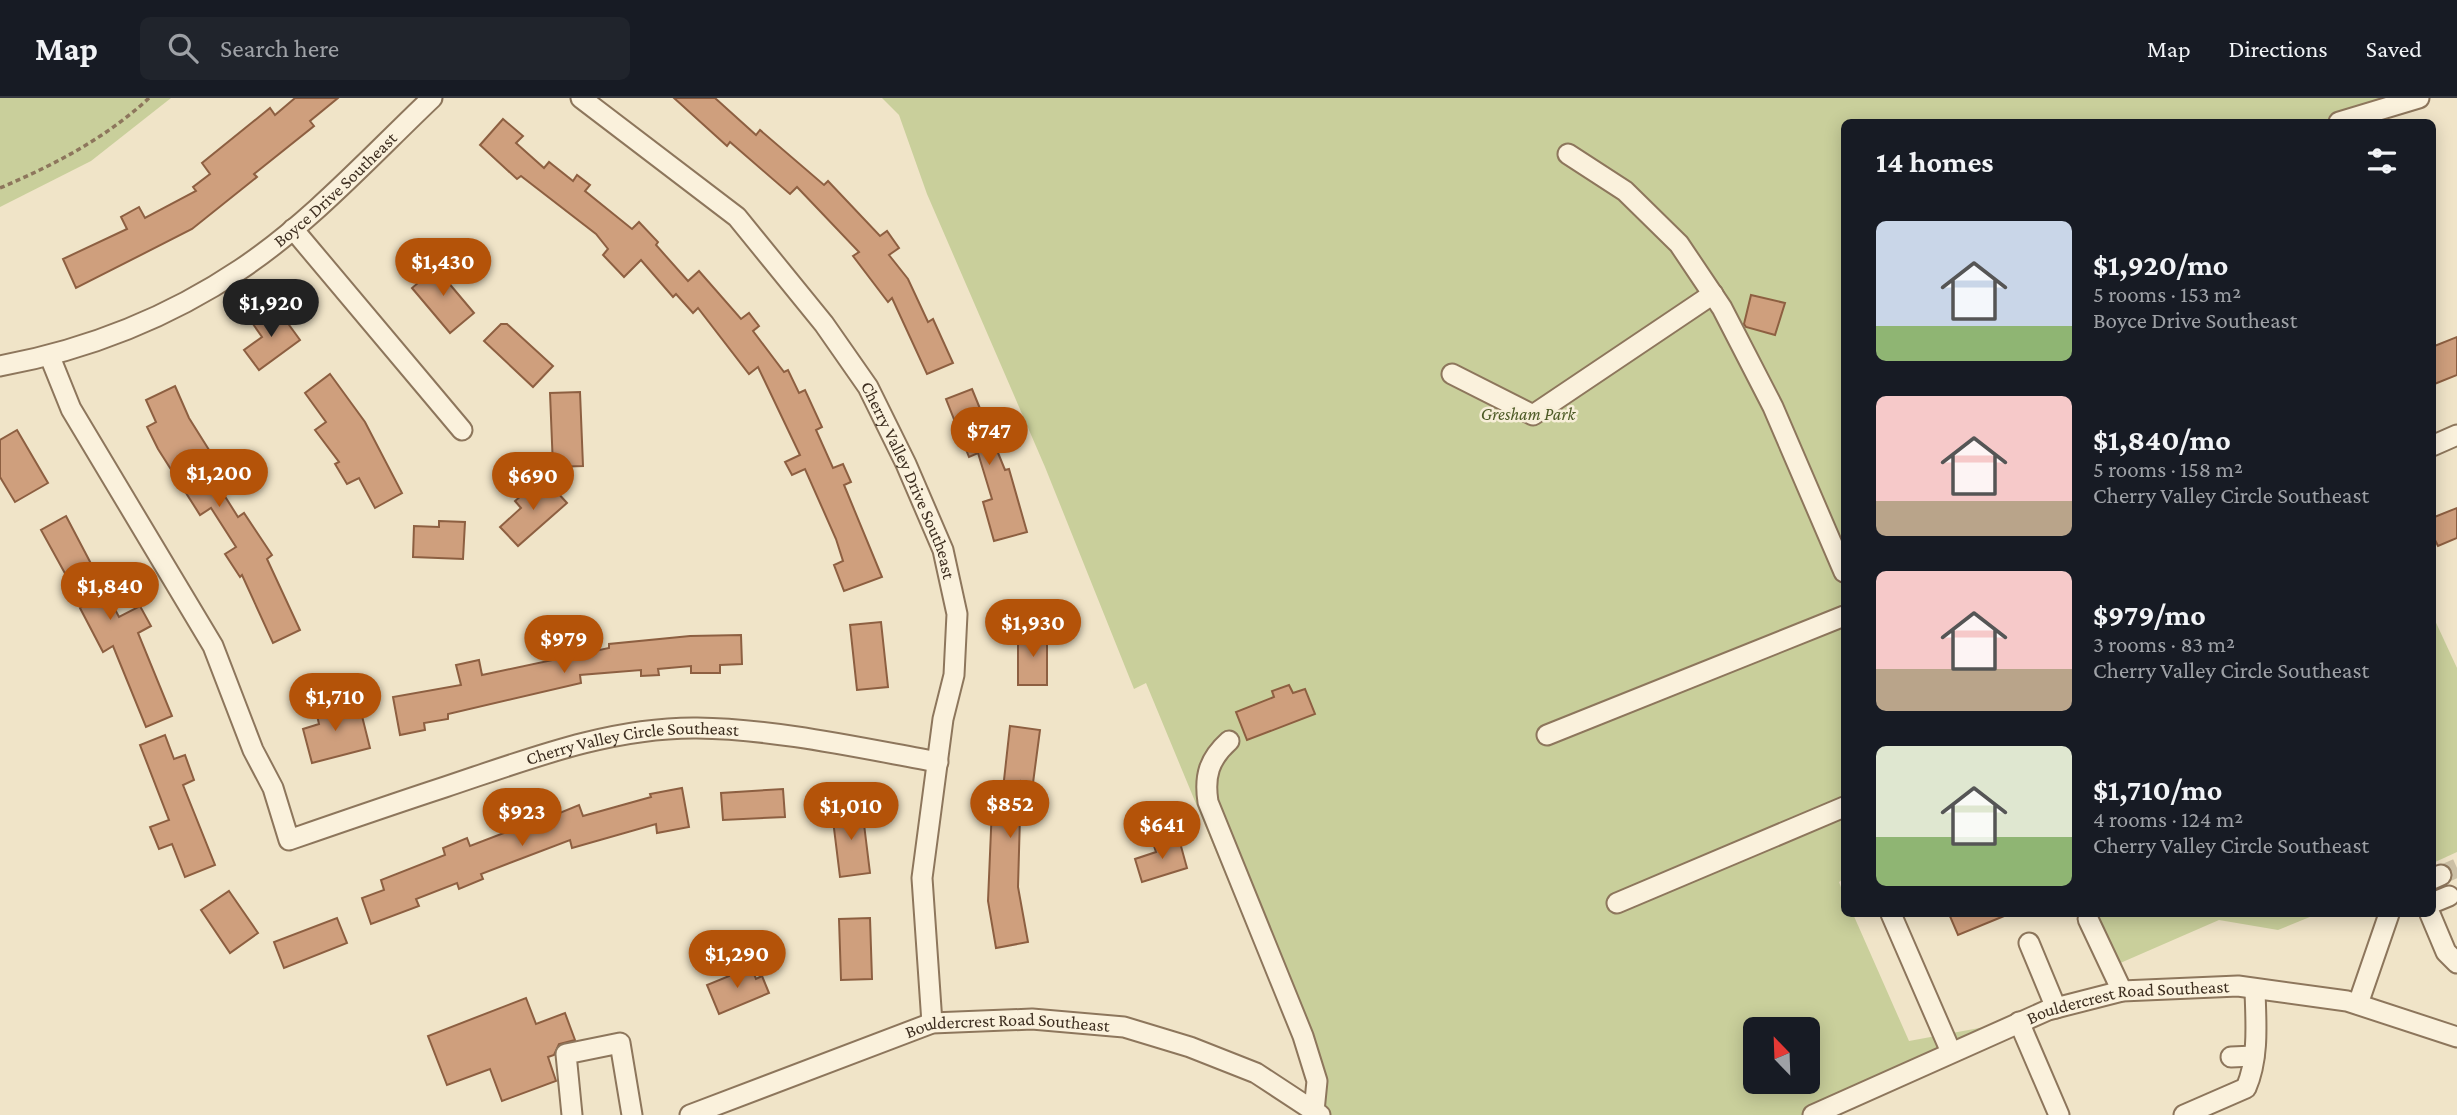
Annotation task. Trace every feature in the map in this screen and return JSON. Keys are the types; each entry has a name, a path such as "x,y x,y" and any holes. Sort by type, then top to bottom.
{"street":[{"name":"Boyce Drive Southeast","path":"0,366 50,357 136,328 241,269 293,229 432,98"},
{"name":"Cherry Valley Drive Southeast","path":"581,98 737,217 824,324 868,387 906,464 943,550 957,614 954,675 943,719 922,878 932,1023"},
{"path":"2349,119 2419,98"},
{"path":"1568,153 1625,191 1679,244 1713,294 1773,407 1841,565"},
{"path":"293,229 462,430"},
{"path":"1452,374 1533,415 1713,294"},
{"name":"Cherry Valley Circle Southeast","path":"50,357 71,409 213,646 253,750 273,788 289,840 479,775 586,743 635,733 696,728 824,741 938,762"},
{"path":"2436,444 2457,435"},
{"path":"1547,735 1841,617"},
{"path":"1229,741 1216,752 1209,765 1205,783 1208,802 1303,1036 1317,1082 1317,1113"},
{"path":"1617,903 1841,808"},
{"path":"1892,917 1951,1052"},
{"path":"2358,1004 2388,917"},
{"path":"2431,917 2446,952 2457,962"},
{"path":"2088,919 2123,991"},
{"path":"2029,943 2056,1008"},
{"name":"Bouldercrest Road Southeast","path":"1813,1115 2056,1008 2123,991 2238,986 2255,991 2358,1004 2457,1037"},
{"path":"2184,1115 2246,1088 2253,1073 2255,991"},
{"name":"Bouldercrest Road Southeast","path":"690,1115 932,1023 1032,1019 1124,1027 1190,1047 1256,1073 1317,1113"},
{"path":"2020,1023 2057,1091 2059,1115"},
{"path":"572,1115 566,1054 620,1043 632,1115"},
{"path":"2231,1057 2254,1056"}],"path":[{"path":"0,188 77,151 131,115 149,98"}],"green space":[{"path":"0,98 171,98 91,161 0,207"},
{"name":"Gresham Park","path":"882,98 2380,98 2336,119 1841,119 1841,917 1854,917 1909,1041 1990,1026 1804,1115 1325,1115 1146,683 1134,689 1045,467 927,194 899,115"},
{"path":"2436,623 2457,668 2457,852 2436,862"},
{"path":"2097,917 2310,917 2278,930 2219,920 2118,964"}],"building":[{"path":"295,98 338,98 310,121 314,126 254,174 257,177 192,229 76,288 63,259 127,229 121,217 139,207 145,218 196,191 193,187 210,174 202,163 270,108 275,115"},
{"path":"674,98 715,98 756,135 760,130 824,185 828,181 880,236 887,231 899,248 889,255 908,279 928,322 933,319 953,363 927,374 892,298 888,302 853,256 859,252 797,187 790,194 730,142 727,146"},
{"path":"503,119 523,136 516,143 544,168 549,162 573,181 577,175 590,185 585,191 632,229 639,222 688,281 699,271 741,319 749,313 759,326 753,331 784,372 788,370 799,393 805,390 822,427 816,430 833,468 843,464 851,482 844,485 882,577 844,591 834,565 843,561 836,539 805,469 792,475 785,462 800,455 758,367 749,374 698,308 693,313 676,294 673,297 641,260 624,277 603,255 608,249 596,234 521,176 517,179 480,145"},
{"path":"444,261 455,274 447,281 474,313 450,333 412,288"},
{"path":"1751,295 1785,303 1775,335 1746,327 1744,324"},
{"path":"276,307 300,340 259,370 244,350 262,337 253,324"},
{"path":"501,324 507,324 553,366 533,387 484,341"},
{"path":"2457,337 2457,375 2436,383 2436,345"},
{"path":"330,374 365,422 402,493 375,508 359,478 347,484 335,464 339,462 315,430 326,422 305,393"},
{"path":"175,386 189,418 216,461 207,468 238,517 244,513 272,555 267,559 300,630 273,643 242,575 240,577 225,554 236,547 211,508 200,515 147,427 156,422 146,400"},
{"path":"972,389 1005,470 1009,469 1027,532 994,541 983,502 992,499 978,453 969,457 946,399"},
{"path":"580,392 583,466 553,467 550,393"},
{"path":"17,430 48,483 15,502 0,477 0,440"},
{"path":"546,480 567,503 518,546 500,527 521,508 515,501 529,489 532,493"},
{"path":"2457,508 2457,538 2438,546 2436,516"},
{"path":"66,516 119,617 140,606 151,626 138,633 172,716 146,727 113,646 103,652 80,608 83,606 41,530"},
{"path":"439,521 465,522 463,559 413,557 414,526 439,527"},
{"path":"881,622 888,687 857,690 850,625"},
{"path":"1018,632 1047,632 1047,685 1018,685"},
{"path":"741,635 742,664 720,665 720,673 691,673 691,666 658,669 659,675 641,676 641,670 580,675 581,683 448,714 448,719 424,723 425,730 400,735 393,697 461,685 456,665 479,660 482,675 609,648 609,644 690,636"},
{"path":"1289,685 1293,693 1305,689 1315,714 1247,740 1236,712 1274,697 1272,691"},
{"path":"335,696 340,718 361,712 370,748 312,763 303,729 319,724 314,702"},
{"path":"1010,726 1040,730 1033,783 1021,781 1018,887 1028,942 996,948 988,901 992,807 1001,807"},
{"path":"165,735 174,759 185,755 194,780 183,785 215,865 185,877 172,844 159,849 150,827 169,820 140,745"},
{"path":"682,788 689,827 657,833 656,824 572,848 570,840 481,874 483,879 459,889 457,883 416,899 419,906 371,924 362,898 384,890 381,880 445,855 443,848 467,838 470,846 517,828 514,820 530,815 533,824 579,805 583,816 651,797 650,794"},
{"path":"783,789 785,817 723,820 721,793"},
{"path":"862,808 870,873 840,877 832,812"},
{"path":"1179,839 1187,868 1142,882 1135,859 1156,852 1154,846"},
{"path":"229,891 258,933 230,953 201,910"},
{"path":"1950,917 2002,917 1958,935"},
{"path":"337,918 347,943 284,968 274,942"},
{"path":"870,918 872,979 841,980 839,919"},
{"path":"751,967 756,979 762,976 769,993 719,1014 707,985"},
{"path":"526,998 536,1024 565,1013 575,1040 559,1044 554,1055 548,1057 556,1081 502,1101 490,1069 447,1085 428,1036"}],"tunnel":[{"path":"2441,875 2457,868"}]}
